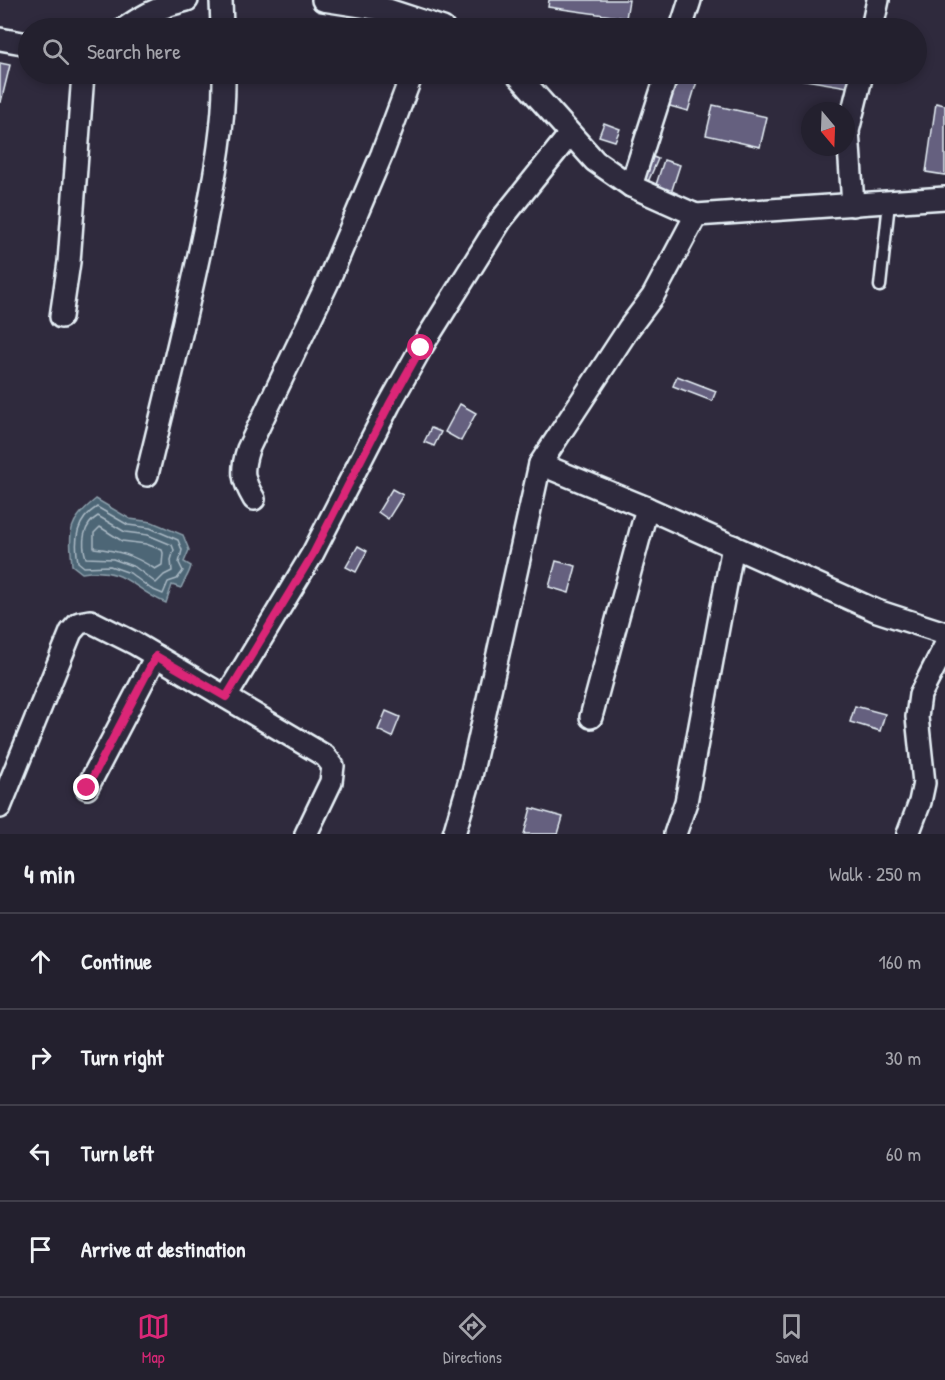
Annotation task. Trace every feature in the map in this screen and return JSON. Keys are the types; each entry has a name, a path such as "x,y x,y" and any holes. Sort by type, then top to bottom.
{"street":[{"path":"139,18 168,4 187,0"},
{"path":"221,0 222,18"},
{"path":"322,0 390,5 416,18"},
{"path":"684,18 690,0"},
{"path":"874,18 878,0"},
{"path":"0,39 18,42"},
{"path":"61,317 69,262 82,84"},
{"path":"147,475 188,309 216,170 225,105 224,84"},
{"path":"254,499 245,484 243,474 248,449 327,284 382,154 408,84"},
{"path":"526,84 595,161 631,186 696,215 945,198"},
{"path":"631,186 664,84"},
{"path":"853,205 848,131 860,84"},
{"path":"226,697 313,554 389,405 421,348 501,220 570,134"},
{"path":"454,834 471,776 540,464 629,328 653,296 696,215"},
{"path":"540,464 647,508 877,611 945,633"},
{"path":"591,717 647,508"},
{"path":"675,834 686,802 733,546"},
{"path":"0,807 71,633 79,623 90,621 156,656 325,756 333,766 331,782 306,834"},
{"path":"908,834 920,802 924,783 917,717 920,695 945,646"},
{"path":"87,788 156,656"}],"lane":[{"path":"880,286 889,203"}],"water":[{"path":"96,499 130,519 152,522 183,535 189,550 184,562 191,566 181,588 172,585 166,603 119,576 97,572 82,573 72,565 72,527 80,514"}],"building":[{"path":"549,0 629,0 626,18 548,7"},
{"path":"0,63 10,65 1,102 0,102"},
{"path":"665,84 696,84 688,111 659,103"},
{"path":"829,84 847,84 847,87"},
{"path":"936,103 945,105 945,175 926,172"},
{"path":"713,105 767,117 760,147 706,135"},
{"path":"604,123 620,129 615,141 599,136"},
{"path":"644,153 658,159 647,184 633,178"},
{"path":"664,160 680,165 670,196 654,191"},
{"path":"677,376 716,391 712,401 673,386"},
{"path":"460,404 476,413 461,441 445,432"},
{"path":"431,428 441,432 434,446 424,442"},
{"path":"392,489 403,495 388,519 378,512"},
{"path":"358,546 367,551 356,572 346,567"},
{"path":"556,561 576,566 569,593 549,587"},
{"path":"855,706 885,714 880,731 850,722"},
{"path":"386,711 400,717 392,737 378,730"},
{"path":"531,808 563,817 558,834 524,834"}],"route":[{"path":"87,788 156,656 226,697 313,554 389,405 421,348"}]}
